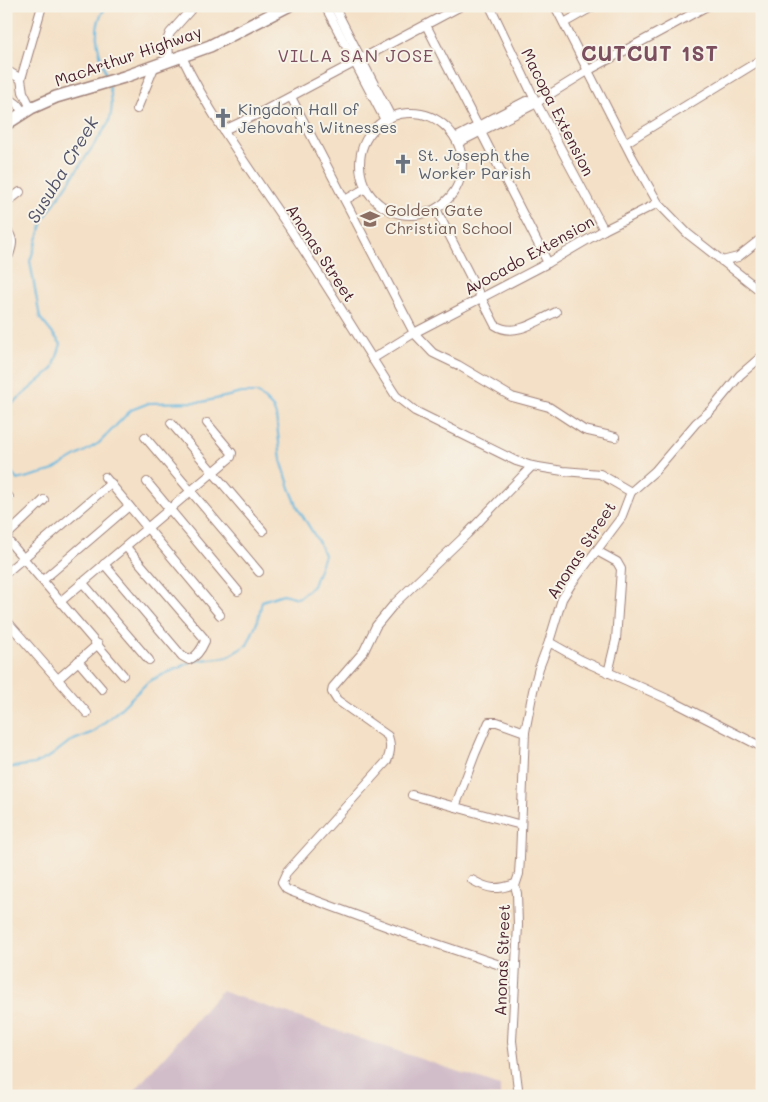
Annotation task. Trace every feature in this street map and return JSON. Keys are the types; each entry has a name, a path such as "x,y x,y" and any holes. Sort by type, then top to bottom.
{"highway":[{"name":"MacArthur Highway","path":"6,124 27,110 56,97 124,77 210,46 280,8"}],"street":[{"path":"27,110 21,79 42,6"},
{"path":"169,61 168,38 170,33 194,6"},
{"path":"324,6 358,60"},
{"path":"334,6 358,60 388,119"},
{"path":"224,130 291,97 462,6"},
{"name":"Macopa Extension","path":"490,6 536,102 604,230"},
{"path":"555,6 658,203 688,234 762,292"},
{"path":"564,23 594,6"},
{"path":"457,141 526,101 536,102 588,70 707,6"},
{"path":"426,25 481,128 548,263"},
{"name":"Anonas Street","path":"182,57 195,83 224,130 396,396 414,411 516,461 532,466 563,471 600,474 631,492 621,518 572,583 562,600 532,690 525,732 519,867 515,884 518,893 512,1041 519,1096"},
{"path":"625,143 762,59"},
{"path":"137,110 155,65"},
{"path":"6,70 21,79"},
{"path":"6,96 27,110"},
{"path":"291,97 414,333 433,353 458,365 512,397 549,407 584,430 616,437"},
{"path":"418,113 446,126 457,141 462,158 462,173 457,187 448,200 436,209 421,214 405,214 389,210 376,201 366,188 361,172 360,156 365,141 375,128 388,119 402,114 418,113"},
{"path":"345,200 366,188"},
{"path":"6,203 20,192"},
{"name":"Avocado Extension","path":"372,359 414,333 548,263 604,230 658,203"},
{"path":"436,209 495,324 508,330 517,330 556,312"},
{"path":"6,229 13,239 9,255"},
{"path":"732,268 738,257 762,238"},
{"path":"722,261 738,257"},
{"path":"631,492 655,471 696,423 712,409 740,375 762,356"},
{"path":"171,423 263,531"},
{"path":"61,601 231,457 232,453 208,423"},
{"path":"146,437 259,572"},
{"path":"516,965 500,965 407,934 290,892 282,883 287,872 387,761 390,755 391,743 388,736 338,700 332,692 333,687 364,651 376,626 395,603 473,528 532,466"},
{"path":"105,477 220,615"},
{"path":"147,482 238,591"},
{"path":"6,573 111,483"},
{"path":"44,500 6,537 123,675"},
{"path":"43,580 129,506"},
{"path":"104,564 182,656 189,660 193,658 203,645 204,638 126,547"},
{"path":"597,551 617,562 621,568 616,640 608,673"},
{"path":"82,582 149,660"},
{"path":"6,620 87,713"},
{"path":"549,642 581,660 674,702 762,747"},
{"path":"58,679 98,644"},
{"path":"78,661 102,689"},
{"path":"455,807 487,724 492,721 525,732"},
{"path":"412,795 521,825"},
{"path":"472,880 487,888 515,884"}],"shaded area":[{"path":"221,991 500,1086 500,1096 130,1096"}],"waterway":[{"name":"Susuba Creek","path":"107,6 101,14 97,32 97,41 107,78"},
{"name":"Susuba Creek","path":"6,409 53,369 61,344 40,318 30,261 44,219 108,124 112,105 109,85"},
{"name":"Susuba Creek","path":"6,463 17,480 51,471 99,443 131,410 149,403 202,402 242,393 258,393 273,408 276,416 281,460 290,488 299,510 318,541 324,555 313,586 298,598 283,594 262,601 258,620 247,645 227,657 193,661"},
{"name":"Susuba Creek","path":"6,768 35,764 51,756 69,742 93,732 149,681 189,663"}],"place":[{"name":"Kingdom Hall of Jehovah's Witnesses","path":"223,118"},
{"name":"St. Joseph the Worker Parish","path":"403,164"},
{"name":"Golden Gate Christian School","path":"370,219"}],"district":[{"name":"CUTCUT 1ST","path":"650,54"},
{"name":"VILLA SAN JOSE","path":"356,56"}]}
